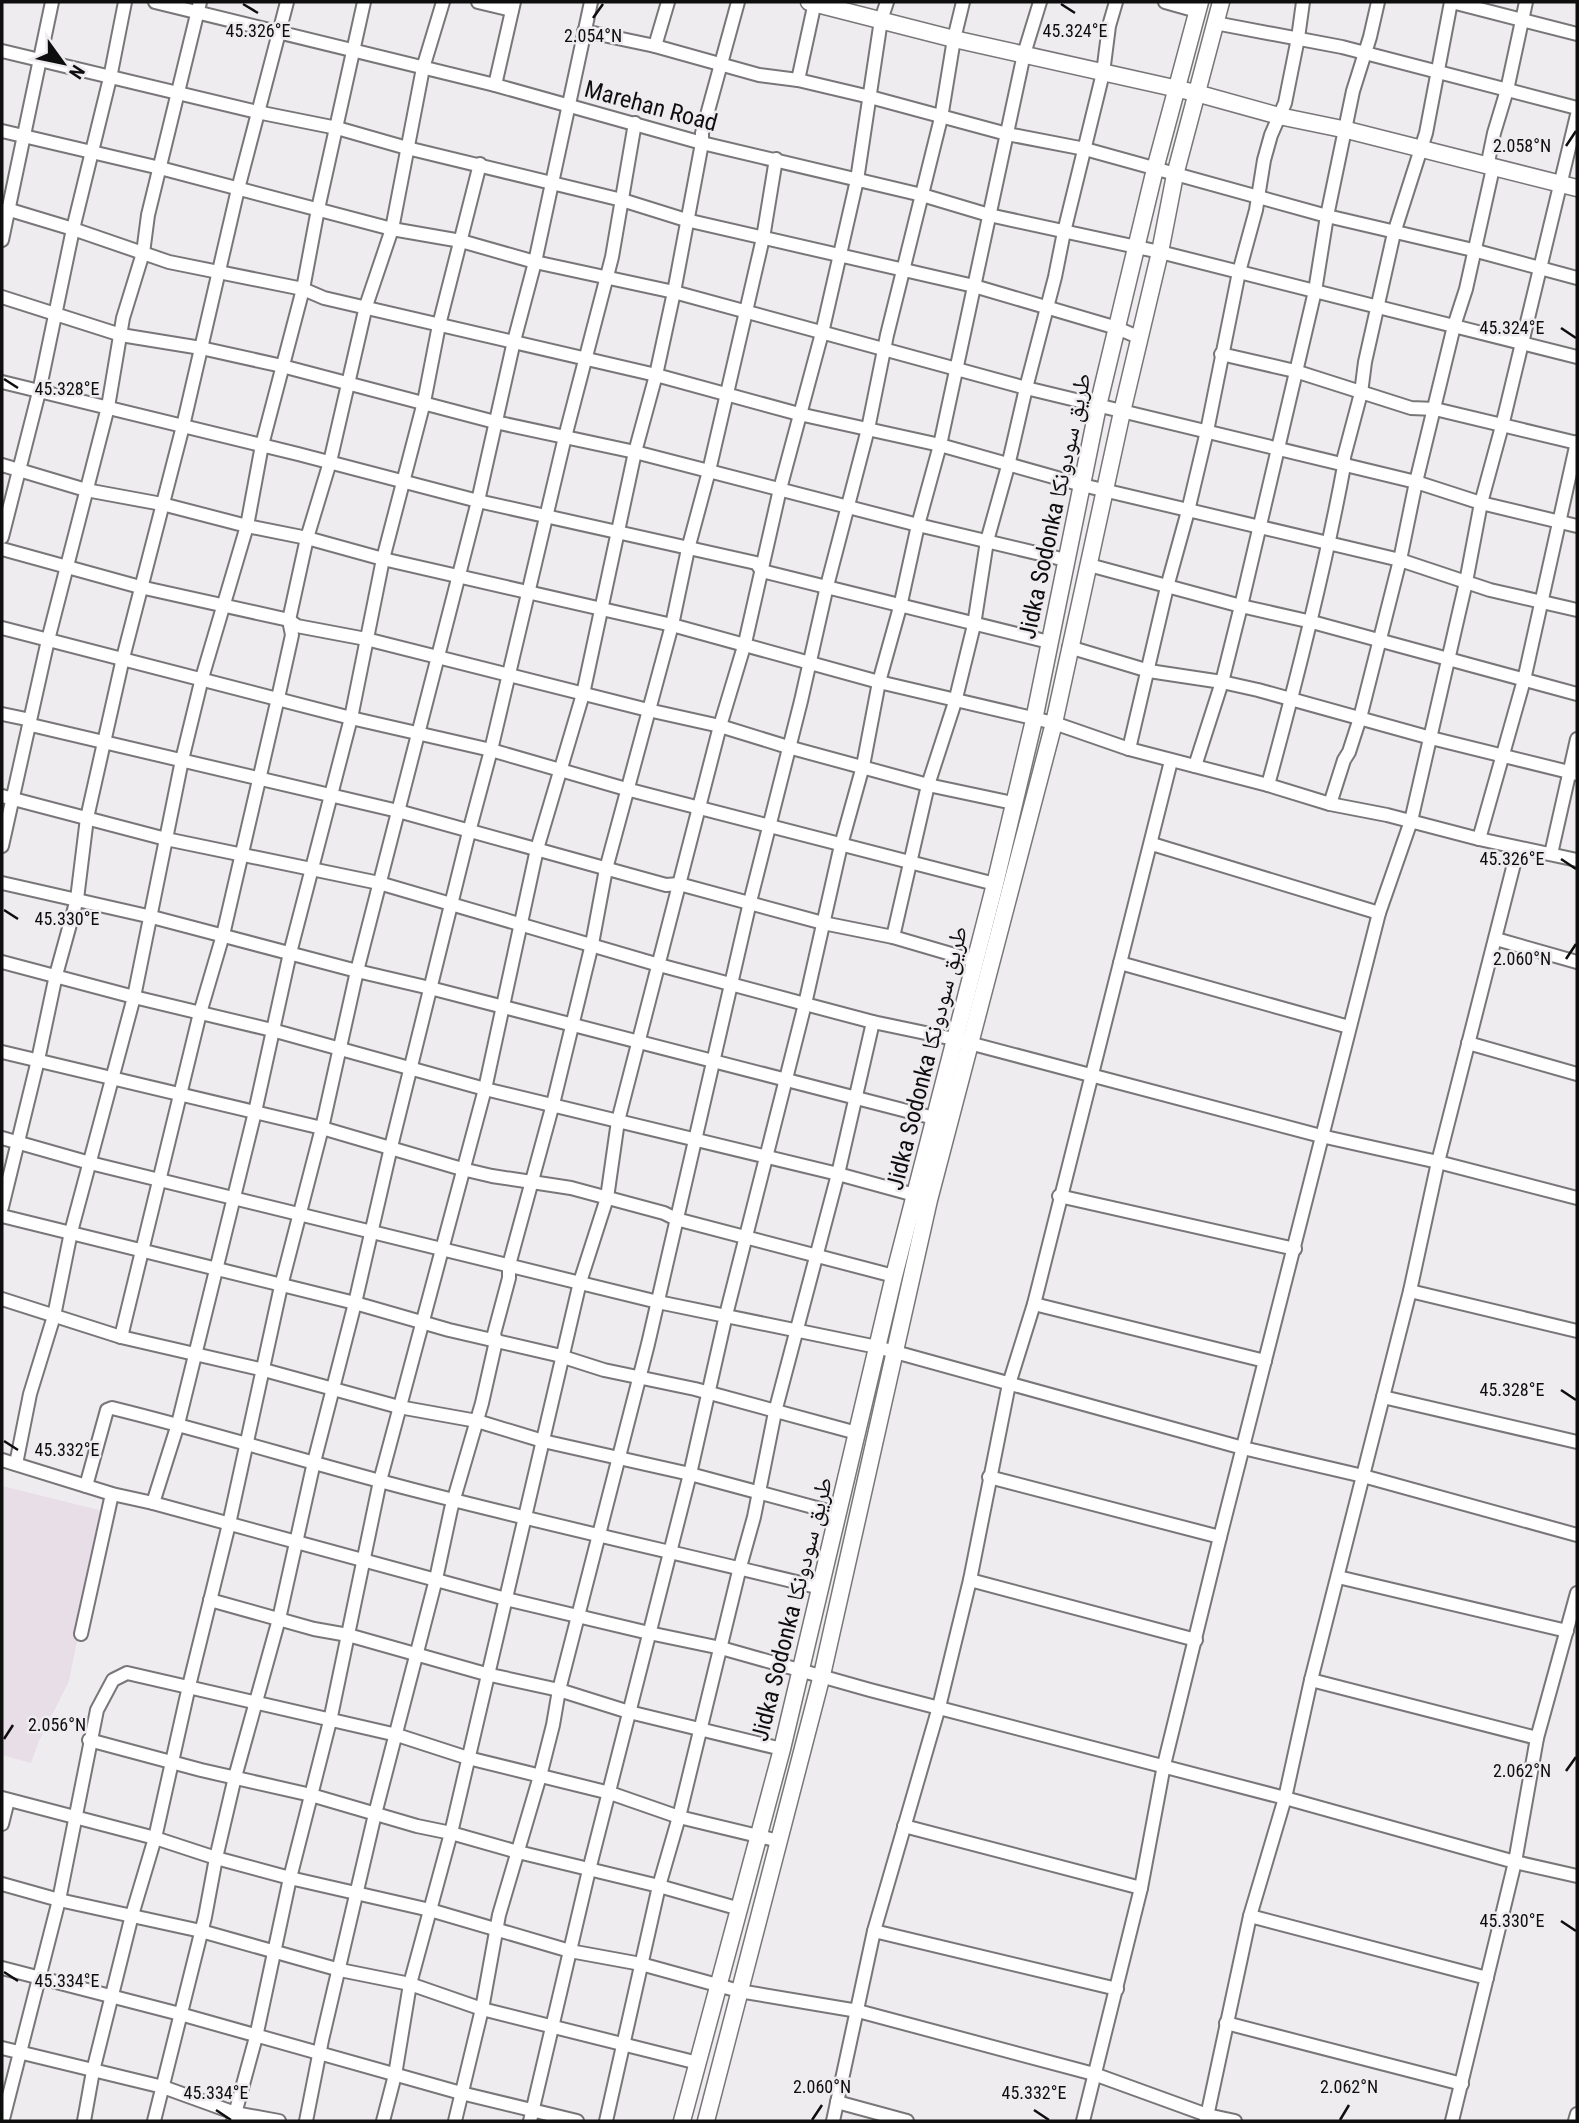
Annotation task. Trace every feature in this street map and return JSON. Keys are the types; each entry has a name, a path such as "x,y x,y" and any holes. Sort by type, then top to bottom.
{"main road":[{"path":"813,2 954,39 1196,93 1279,116 1347,130 1569,186"},
{"name":"Jidka Sodonka طريق سودونكا","path":"682,2121 782,1749 894,1276 970,1045 1054,723 1175,175 1221,2"},
{"name":"Jidka Sodonka طريق سودونكا","path":"706,2121 822,1675 893,1352 934,1118 995,884 1034,720 1098,406 1155,169 1199,7"}],"street":[{"path":"2,240 6,210 42,59 52,2"},
{"path":"2,537 39,392 73,229 110,78 124,2"},
{"name":"Marehan Road","path":"155,2 199,7 278,33 495,85 702,143 922,195 989,215 1160,252 1577,357"},
{"path":"2,1207 56,975 77,899 87,818 123,658 183,426 257,112 287,2"},
{"path":"16,1464 30,1394 54,1316 71,1232 134,997 182,760 202,678 247,526 262,445 303,289 318,208 364,2"},
{"path":"121,1337 200,1013 223,935 242,854 292,635 289,620 307,538 330,462 366,306 392,229 423,68 443,2"},
{"path":"478,2 513,6 495,85"},
{"path":"84,2121 93,2071 132,1914 155,1838 229,1524 281,1286 322,1128 357,971 478,501 514,341 535,262 591,2"},
{"path":"655,46 668,2"},
{"path":"234,2117 256,2037 290,1878 330,1721 380,1481 485,1089 537,849 583,694 635,452 656,375 674,292 702,133 738,2"},
{"path":"798,80 813,2"},
{"path":"383,2121 395,2075 410,1984 451,1833 486,1674 526,1517 580,1282 607,1198 618,1121 720,726 745,643 780,489 822,333 857,180 881,20 887,2"},
{"path":"456,2121 482,2009 499,1915 540,1776 559,1690 658,1302 750,902 868,429 903,270 942,118 954,39 964,2"},
{"path":"531,2116 589,1870 710,1395 726,1315 805,1004 841,845 863,766 879,682 940,445 1024,54 1041,2"},
{"path":"893,937 928,785 955,702 974,625 987,541 1055,277 1116,2"},
{"path":"1165,2 1199,7"},
{"path":"1129,749 1207,431 1221,354 1265,160 1285,103 1303,2"},
{"path":"1195,766 1222,682 1260,527 1315,291 1327,216 1353,92 1378,2"},
{"path":"1268,785 1330,545 1344,457 1361,393 1365,362 1394,233 1422,149 1451,2 1577,34"},
{"path":"1330,804 1343,760 1349,752 1360,719 1400,560 1416,482 1454,326 1466,289 1494,133 1507,90 1526,2"},
{"path":"2,846 8,798 30,725 48,640 108,407 123,318 143,253 148,215 199,7"},
{"path":"1215,23 1342,47 1577,108"},
{"path":"584,31 655,46 759,75 798,80 870,97 1007,134 1085,149 1327,216 1474,250 1577,278"},
{"path":"2,51 257,112 337,128 763,238 974,286 1117,328 1138,338"},
{"path":"1083,2121 1141,1888 1164,1765 1220,1537 1379,913 1410,821 1431,738 1481,503 1521,342 1540,269 1569,186 1577,115"},
{"path":"154,2121 201,1931 235,1777 279,1619 314,1462 606,276 635,123"},
{"path":"2,131 160,168 392,229 461,241 535,262 674,292 1026,388 1416,482 1481,503 1577,526"},
{"path":"306,2121 375,1814 496,1341 494,1334 509,1278 509,1265 530,1180 553,1104 592,944 606,869 672,625 688,549 709,471 763,238 776,159"},
{"path":"153,1503 178,1424 255,1112 290,953 351,718 383,559 424,402 439,324 480,164"},
{"path":"6,210 143,253 656,375 799,414 940,445 1082,485 1400,560 1490,590 1577,610"},
{"path":"2,297 121,335 201,348 282,366 495,422 635,452 1066,560"},
{"path":"1221,354 1295,372 1411,408 1435,409 1577,442 1524,680 1479,839"},
{"path":"2,382 478,501 756,563 762,571 1049,642"},
{"path":"2,465 86,490 162,504 383,559 528,590 745,643 955,702 1054,723 1129,749 1330,804 1577,860"},
{"path":"2,549 140,587 289,620 297,626 366,639 720,726 928,785 1013,803"},
{"path":"1089,565 1577,694"},
{"path":"2,628 351,718 562,768 626,789 995,884"},
{"path":"1069,647 1149,671 1222,682 1574,773"},
{"path":"2,715 26,719 30,725 103,743 398,811 606,869 666,884 679,884 823,923 893,937 975,961"},
{"path":"1551,854 1574,773 1577,738"},
{"path":"833,2121 874,1931 939,1707 970,1580 1009,1384 1034,1304 1059,1196 1152,844 1171,761"},
{"path":"8,798 166,839 379,883 659,965 873,1022 954,1039 1321,1136 1438,1161 1577,1198"},
{"path":"1152,844 1379,913"},
{"path":"1206,2118 1250,1916 1285,1798 1311,1679 1410,1291 1438,1161 1518,848"},
{"path":"2,883 152,917 934,1118"},
{"path":"1496,939 1577,961"},
{"path":"2,962 272,1030 485,1089 838,1174 922,1197"},
{"path":"1120,963 1349,1027"},
{"path":"606,2121 659,1886 721,1648 759,1494 775,1412 799,1330 873,1022"},
{"path":"1468,1043 1577,1074"},
{"path":"2,1052 322,1128 462,1169 571,1188 664,1213 676,1219 894,1276"},
{"path":"2,1138 18,1145 160,1181 658,1302 877,1347 1243,1448 1363,1476 1577,1535"},
{"path":"1059,1196 1294,1250"},
{"path":"2,1216 355,1303 604,1370 695,1389 858,1433"},
{"path":"1410,1291 1577,1331"},
{"path":"2,1299 121,1337 264,1370 399,1407 477,1421 543,1441 690,1474 839,1514"},
{"path":"1034,1304 1265,1361"},
{"path":"1383,1397 1577,1442"},
{"path":"86,1486 107,1410 112,1408 380,1481 821,1588"},
{"path":"2,1460 112,1494 297,1544 579,1617 721,1648 1164,1765 1515,1862 1577,1876"},
{"path":"989,1477 1220,1537"},
{"path":"81,1634 112,1494"},
{"path":"1338,1577 1567,1631"},
{"path":"970,1580 1196,1640"},
{"path":"1452,2121 1515,1862 1537,1738 1577,1593"},
{"path":"210,1600 486,1674 559,1690 629,1712 782,1749"},
{"path":"6,2119 59,1900 89,1740 102,1698 113,1680 127,1672 397,1735 468,1758 610,1793 679,1817 779,1841"},
{"path":"1311,1679 1537,1738"},
{"path":"89,1740 311,1795 417,1826 659,1886 740,1909"},
{"path":"2,1824 5,1799 155,1838 290,1878 430,1910 570,1951 641,1964 739,1991 858,2011 1094,2074 1206,2118 1235,2121"},
{"path":"904,1826 1141,1888"},
{"path":"2,1884 59,1900 201,1931 340,1970 410,1984 482,2009 698,2063"},
{"path":"1250,1916 1487,1978"},
{"path":"874,1931 1117,1989"},
{"path":"2,1968 180,2014 461,2093 531,2116 577,2121"},
{"path":"1226,2023 1462,2084"},
{"path":"2,2048 163,2087 234,2117 279,2121"},
{"path":"837,2102 907,2121"},
{"path":"1575,2121 1577,2114"}],"shaded area":[{"path":"2,1486 103,1511 69,1681 31,1763 2,1755"}]}
